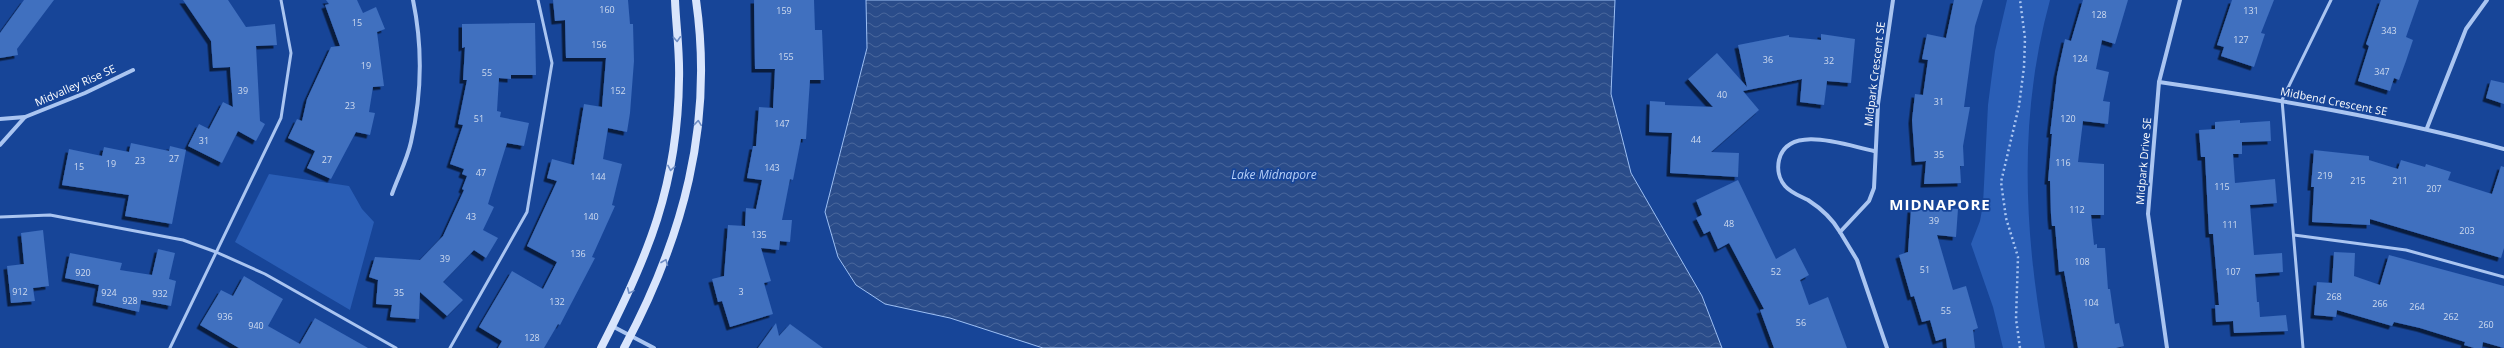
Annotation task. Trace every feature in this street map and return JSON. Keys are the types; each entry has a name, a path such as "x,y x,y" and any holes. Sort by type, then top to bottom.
{"street":[{"path":"392,194 411,144 422,76 419,30 413,0"},
{"path":"601,348 628,297 651,242 670,173 676,134 679,78 675,0"},
{"path":"624,348 666,260 687,193 694,158 701,86 696,0"},
{"name":"Midpark Crescent SE","path":"1840,232 1869,201 1874,188 1874,151 1882,59 1893,0"},
{"name":"Midpark Drive SE","path":"2167,348 2148,214 2159,82 2180,0"},
{"path":"2427,128 2466,28 2488,0"},
{"name":"Midvalley Rise SE","path":"0,119 25,117 85,93 133,70"},
{"name":"Midbend Crescent SE","path":"2159,82 2282,100 2427,128 2504,149"},
{"name":"Midvalley Rise SE","path":"0,145 25,117"},
{"path":"1874,151 1808,138 1791,143 1780,157 1779,172 1785,186 1821,209 1833,220 1857,260 1887,348"},
{"path":"612,326 654,348"}],"lane":[{"path":"170,348 281,118 291,53 281,0"},
{"path":"450,348 527,212 552,63 538,0"},
{"path":"2303,348 2282,100 2331,0"},
{"path":"0,217 50,215 183,240 216,252 265,274 396,348"},
{"path":"2294,235 2406,250 2504,277"}],"path":[{"path":"2020,0 2025,38 2024,67 2019,106 2001,182 2006,218 2018,257 2016,319 2020,348"}],"shaded area":[{"path":"2007,0 2050,0 2040,44 2033,87 2029,131 2028,174 2032,261 2045,348 2003,348 1993,307 1971,244 1980,221 1983,204 1988,105 1995,51"},
{"path":"269,174 349,186 362,209 374,222 350,310 235,242"}],"water":[{"name":"Lake Midnapore","path":"866,0 1615,0 1611,94 1631,173 1702,296 1722,348 1043,348 950,318 885,304 856,285 838,257 825,212 867,48"}],"building":[{"path":"24,0 54,0 17,49 18,55 0,58 0,33"},
{"path":"183,0 228,0 246,27 275,24 277,45 256,46 260,121 265,124 256,141 238,131 222,163 188,146 199,124 209,129 223,102 233,107 230,67 213,68 211,41"},
{"path":"326,0 357,0 363,13 376,7 385,29 377,32 384,86 373,87 369,112 375,113 370,135 356,132 331,179 307,168 315,151 288,138 297,119 302,121 307,99 331,47 340,46 325,5 329,4"},
{"path":"553,0 628,0 630,24 633,24 634,61 630,113 627,132 608,128 603,159 622,164 612,205 615,206 592,257 595,258 560,325 558,324 544,348 498,348 502,341 479,327 512,271 543,289 557,262 527,246 557,181 547,178 552,159 574,165 584,104 602,107 606,58 566,58 565,20 555,21"},
{"path":"754,0 814,0 815,30 822,30 824,80 810,80 806,139 801,139 793,180 790,179 782,220 792,220 790,242 780,241 779,250 761,248 771,281 764,283 773,314 730,327 722,301 718,302 712,279 724,276 728,225 745,226 746,208 756,209 762,180 747,178 753,146 756,146 759,107 773,108 775,69 755,69"},
{"path":"1954,0 1983,0 1975,26 1964,107 1970,107 1963,146 1964,166 1960,166 1961,183 1924,184 1926,161 1915,162 1912,120 1915,94 1923,95 1928,60 1922,59 1927,34 1946,38"},
{"path":"2083,0 2128,0 2115,44 2102,40 2096,69 2109,72 2103,101 2110,102 2108,124 2083,121 2078,162 2104,164 2104,215 2091,215 2094,245 2097,244 2097,248 2105,248 2108,289 2110,289 2115,324 2119,323 2124,346 2116,348 2078,348 2064,271 2059,272 2055,226 2052,226 2050,181 2048,181 2052,134 2050,134 2057,75 2065,39 2071,41"},
{"path":"2232,0 2274,0 2261,33 2265,34 2254,67 2221,56 2224,47 2217,45"},
{"path":"2381,0 2419,0 2406,37 2413,40 2399,80 2394,78 2390,91 2358,81 2369,46 2366,44"},
{"path":"535,23 536,75 511,75 511,79 499,78 497,111 501,112 500,117 529,123 524,146 507,143 488,204 494,207 483,230 498,238 486,258 474,250 443,282 463,300 447,316 420,292 419,319 390,317 392,305 376,304 378,280 369,277 375,257 420,260 443,236 464,190 462,189 467,176 462,174 464,169 450,164 463,125 458,124 467,80 463,80 465,47 462,48 462,24"},
{"path":"1821,34 1855,39 1851,83 1827,81 1824,105 1800,102 1802,79 1743,91 1759,110 1711,152 1739,153 1738,177 1670,173 1672,133 1649,132 1650,101 1665,102 1665,105 1713,107 1688,79 1717,53 1747,87 1738,45 1789,35 1789,37 1821,40"},
{"path":"2491,80 2504,83 2504,104 2486,98"},
{"path":"2240,120 2240,123 2270,121 2271,141 2242,142 2242,154 2233,154 2235,183 2275,179 2277,203 2250,205 2254,255 2282,253 2283,272 2255,274 2257,302 2259,302 2260,317 2286,315 2288,331 2234,333 2233,321 2216,322 2215,305 2219,305 2213,234 2209,234 2205,157 2201,157 2199,130 2215,129 2215,122"},
{"path":"131,143 169,151 170,146 186,150 172,224 125,216 129,195 62,185 69,149 102,156 104,147 129,152"},
{"path":"2314,150 2369,156 2369,160 2398,169 2401,160 2425,167 2426,164 2451,172 2448,180 2492,194 2501,166 2504,167 2504,248 2501,258 2370,219 2370,225 2312,222 2314,187 2311,187"},
{"path":"1738,180 1776,259 1795,248 1809,275 1800,280 1809,305 1828,297 1847,348 1774,348 1760,310 1764,309 1729,243 1718,249 1710,231 1704,234 1696,218 1702,215 1696,200"},
{"path":"1923,206 1958,209 1956,237 1937,235 1953,290 1966,286 1978,328 1973,330 1975,348 1947,348 1946,338 1936,341 1930,320 1922,322 1914,296 1911,297 1899,255 1908,252 1911,209 1923,210"},
{"path":"43,230 49,286 33,288 35,301 11,303 7,266 24,264 21,233"},
{"path":"158,249 175,253 169,279 176,281 171,306 141,300 139,312 96,302 99,285 65,278 70,253 122,263 120,270 152,275"},
{"path":"2334,252 2355,253 2354,276 2380,285 2389,255 2504,286 2504,348 2483,342 2482,348 2474,348 2464,345 2465,342 2420,328 2394,322 2392,326 2337,310 2336,317 2314,315 2317,282 2332,283"},
{"path":"244,276 283,299 268,326 300,344 315,318 368,348 239,348 200,325 221,290 233,296"},
{"path":"776,323 779,336 790,324 823,348 758,348"}],"district":[{"name":"MIDNAPORE","path":"1940,204"}]}
